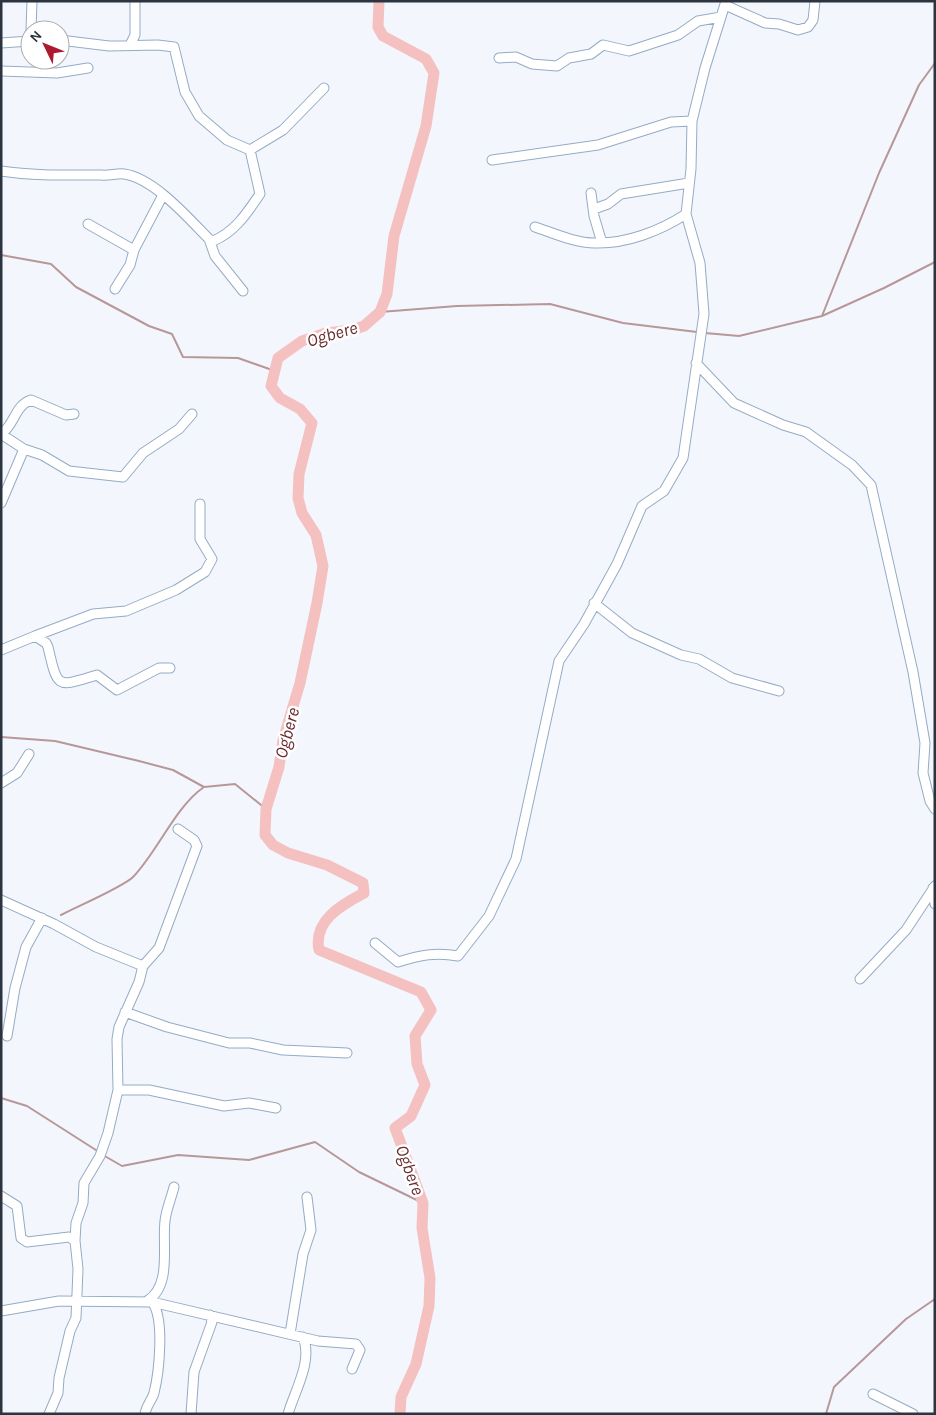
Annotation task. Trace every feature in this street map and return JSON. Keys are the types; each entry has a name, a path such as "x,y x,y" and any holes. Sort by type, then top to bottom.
{"street":[{"path":"31,20 32,1"},
{"path":"130,45 135,35 135,1"},
{"path":"375,943 398,962 430,954 458,956 489,916 516,859 558,661 584,624 617,564 642,506 664,491 683,458 704,314 704,292 700,263 686,214 692,121 705,68 726,3 765,23 779,24 798,30 808,26 813,20 815,1"},
{"path":"499,58 516,57 532,64 557,66 569,58 591,54 603,45 629,51 678,35 698,21 721,18"},
{"path":"70,41 109,46 169,45 174,47 185,92 199,116 228,140 250,150"},
{"path":"1,43 20,42"},
{"path":"1,72 57,72 88,68"},
{"path":"250,150 283,130 324,88"},
{"path":"492,160 591,146 671,122 692,121"},
{"path":"209,239 213,241 227,234 260,194 250,150"},
{"path":"1,171 48,174 124,174 135,177 162,195 209,239 215,256 243,291"},
{"path":"594,209 608,204 621,194 689,182"},
{"path":"591,193 602,243"},
{"path":"115,288 130,265 134,250 162,195"},
{"path":"535,227 580,240 602,243 654,232 686,214"},
{"path":"88,224 134,250"},
{"path":"696,363 734,403 783,425 806,432 852,465 871,485 913,672 925,743 923,773 930,801 935,809"},
{"path":"74,414 66,415 31,400 21,406 6,431 1,434 24,449 42,455 69,471 123,477 144,453 179,429 192,414"},
{"path":"1,503 24,449"},
{"path":"1,650 93,614 126,611 176,590 205,572 212,559 200,538 200,504"},
{"path":"594,603 632,633 681,655 699,659 732,678 779,691"},
{"path":"35,636 46,643 55,676 64,684 97,675 117,690 133,684 153,671 170,668"},
{"path":"1,783 17,773 29,754"},
{"path":"49,1414 58,1393 70,1331 76,1318 78,1269 75,1241 76,1222 83,1203 84,1184 101,1153 108,1133 118,1090 117,1039 125,1012 139,982 143,966 159,948 177,895 195,857 197,846 194,840 178,829"},
{"path":"934,887 935,904"},
{"path":"860,979 906,930 934,887"},
{"path":"1,900 42,918 96,947 143,966"},
{"path":"7,1036 15,988 26,947 42,918"},
{"path":"125,1012 228,1043 250,1043 283,1050 347,1053"},
{"path":"118,1090 149,1090 224,1106 249,1103 276,1108"},
{"path":"149,1302 159,1290 161,1281 165,1218 174,1188"},
{"path":"1,1196 12,1201 17,1206 21,1238 27,1242 69,1237 75,1241"},
{"path":"290,1334 303,1254 311,1230 307,1197"},
{"path":"1,1311 59,1301 149,1302 303,1337 356,1344 360,1350 352,1369"},
{"path":"145,1414 152,1399 159,1372 158,1313 149,1302"},
{"path":"191,1414 194,1372 212,1322 210,1315"},
{"path":"288,1414 305,1361 307,1350 303,1337"},
{"path":"873,1394 913,1414"}],"waterway":[{"name":"Ogbere","path":"379,1 378,27 383,36 426,59 434,73 426,126 394,236 387,294 380,312 364,326 352,330 326,333 302,341 278,358 271,386 280,398 300,409 312,423 299,474 298,498 302,513 316,535 323,566 300,683 283,740 279,767 266,809 265,835 273,845 288,853 327,865 363,883 364,893 346,903 325,922 318,940 319,950 421,992 431,1010 415,1036 417,1064 425,1085 411,1116 395,1128 423,1203 422,1228 430,1278 429,1306 416,1364 401,1397 400,1414"},
{"path":"822,316 879,173 919,85 935,63"},
{"path":"1,255 51,264 76,287 149,326 172,334 183,357 238,358 275,371"},
{"path":"705,333 739,336 822,316 935,262"},
{"path":"380,312 457,306 550,304 623,323 697,332"},
{"path":"1,737 55,741 139,761 173,770 204,787 235,784 266,809"},
{"path":"61,915 110,891 133,877 151,855 175,817 204,787"},
{"path":"1,1098 27,1106 99,1152"},
{"path":"103,1155 122,1166 178,1155 249,1160 315,1142 359,1172 423,1203"},
{"path":"826,1414 834,1387 906,1319 935,1299"}]}
